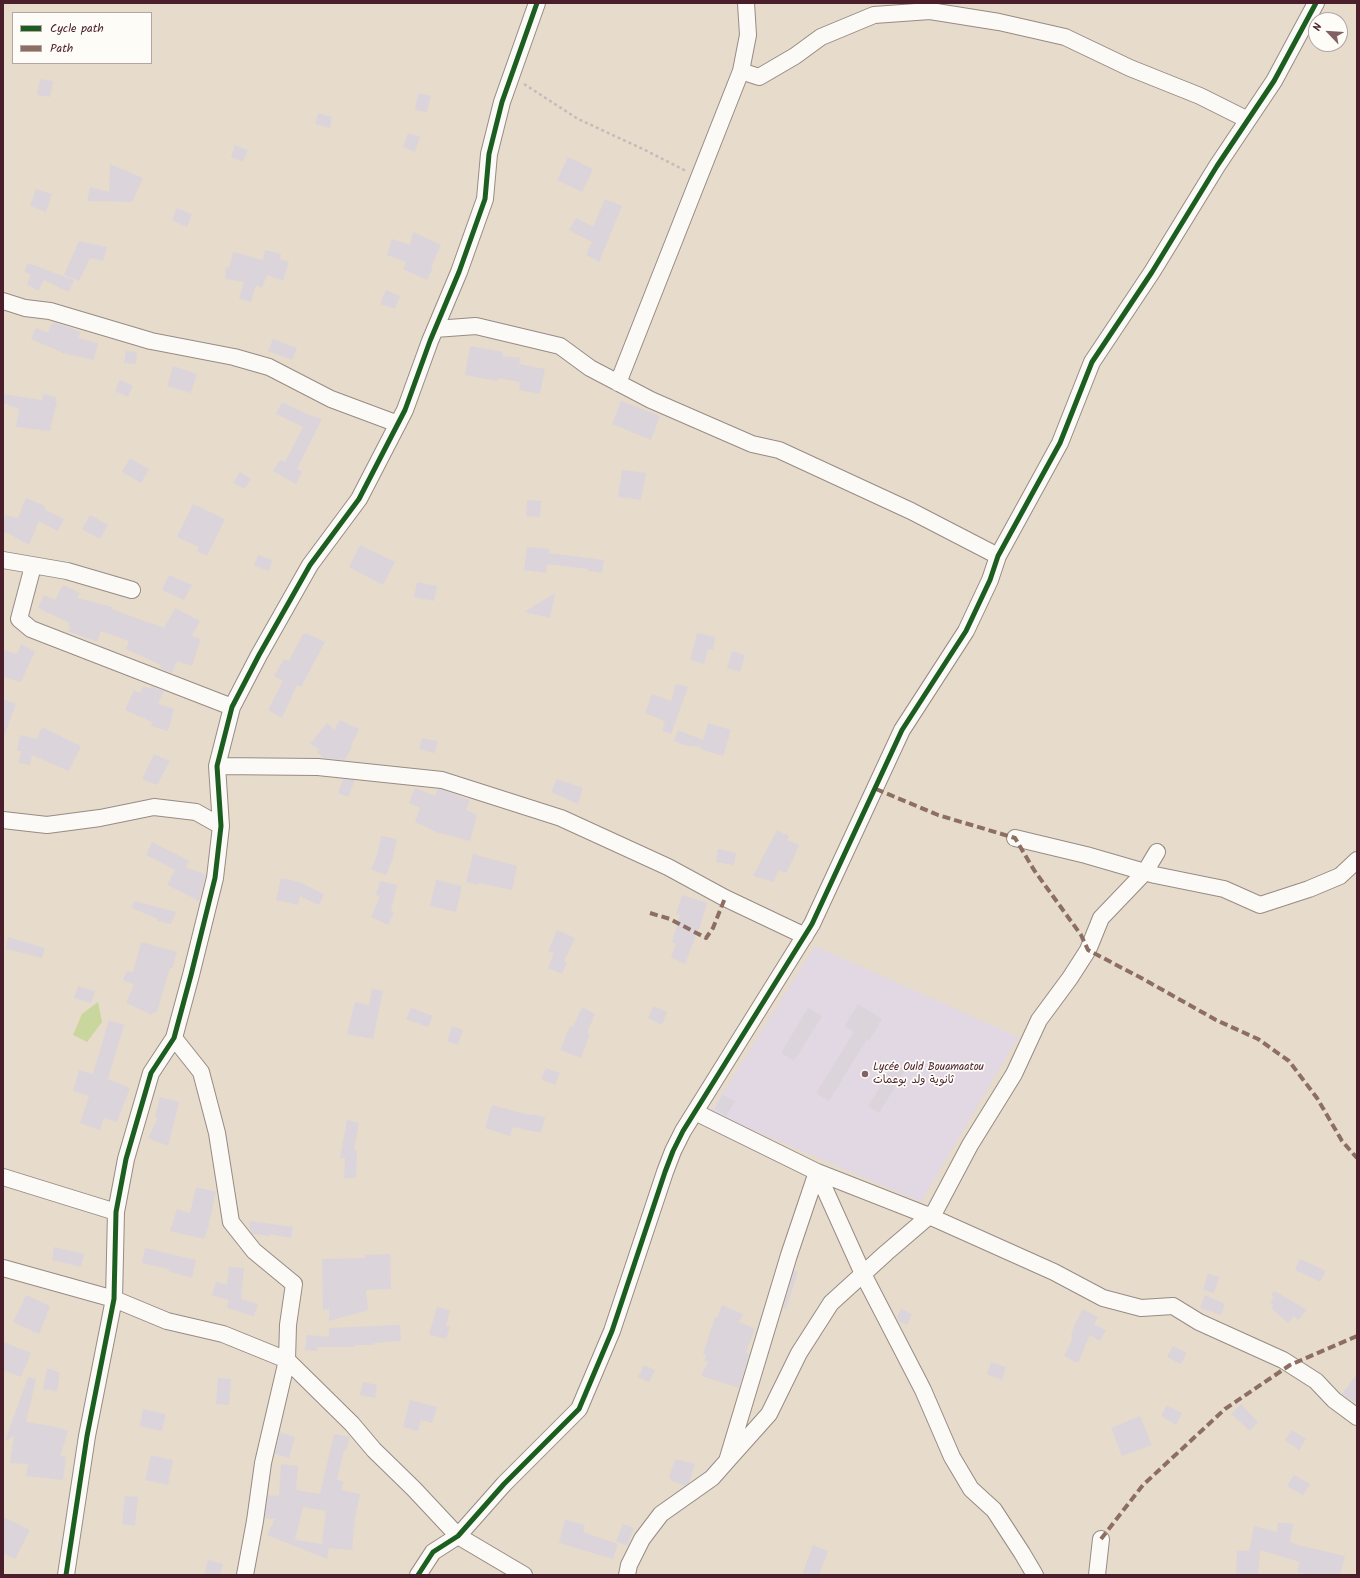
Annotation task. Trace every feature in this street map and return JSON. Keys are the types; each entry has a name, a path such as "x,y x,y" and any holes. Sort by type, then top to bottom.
{"street":[{"path":"66,1575 86,1436 114,1298 116,1212 126,1159 151,1073 174,1038 215,878 221,826 217,766 232,707 310,565 359,499 405,410 435,329 459,272 485,199 489,154 502,102 537,3"},
{"path":"618,383 742,71 748,35 746,3"},
{"path":"418,1575 433,1552 458,1536 504,1484 579,1409 612,1331 673,1151 695,1112 812,924 902,730 966,631 990,580 998,556 1060,443 1092,362 1152,272 1217,166 1274,81 1316,3"},
{"path":"742,71 759,78 795,56 821,37 874,15 930,11 999,22 1065,37 1130,68 1200,96 1248,120"},
{"path":"3,301 25,308 50,311 151,341 234,357 269,366 331,399 398,424"},
{"path":"435,329 476,326 560,346 590,368 651,400 752,444 779,450 911,511 998,556"},
{"path":"3,560 67,571 132,590"},
{"path":"33,566 19,618 31,629 232,707"},
{"path":"217,766 318,767 442,780 561,818 668,867 725,898 805,936"},
{"path":"3,820 47,825 100,818 154,807 196,812 221,826"},
{"path":"1015,838 1145,872 1224,889 1260,905 1309,889 1340,876 1357,860"},
{"path":"627,1575 629,1565 642,1539 661,1514 712,1478 769,1414 799,1353 831,1303 935,1211 970,1145 1014,1074 1039,1020 1070,978 1088,950 1100,918 1145,872 1157,852"},
{"path":"174,1038 201,1072 217,1133 231,1222 254,1251 294,1284 288,1325 287,1360 263,1463 255,1521 245,1575"},
{"path":"695,1112 817,1172 929,1216 1054,1272 1103,1298 1141,1308 1173,1306 1199,1322 1282,1360 1316,1381 1334,1400 1357,1417"},
{"path":"817,1172 863,1274 923,1390 952,1457 971,1489 994,1510 1035,1575"},
{"path":"727,1461 789,1255 817,1172"},
{"path":"3,1177 116,1212"},
{"path":"3,1268 114,1298 167,1321 223,1334 287,1360 352,1424 374,1450 414,1489 458,1536 524,1575"},
{"path":"1098,1575 1101,1539"}],"path":[{"path":"512,75 578,119 643,149 699,178"}],"shaded area":[{"name":"Lycée Ould Bouamaatou ثانوية ولد بوعمات","path":"815,946 1018,1037 921,1202 711,1112"}],"green space":[{"path":"98,1002 102,1022 87,1042 73,1035 82,1014"}],"building":[{"path":"40,79 53,81 50,97 37,95"},
{"path":"418,93 431,96 427,112 415,110"},
{"path":"318,113 332,117 330,128 315,124"},
{"path":"408,133 420,137 415,152 403,147"},
{"path":"235,145 248,150 243,162 231,157"},
{"path":"568,157 593,169 582,192 557,180"},
{"path":"110,164 143,178 132,202 87,201 90,187 109,192"},
{"path":"36,189 52,194 46,212 30,206"},
{"path":"605,199 622,206 599,262 586,255 592,242 569,230 576,218 593,227"},
{"path":"177,208 192,214 187,227 172,220"},
{"path":"413,232 441,245 427,280 403,269 406,262 387,255 392,239 410,245"},
{"path":"79,241 107,247 103,261 90,258 79,281 64,275"},
{"path":"265,250 281,254 280,259 289,262 283,281 267,275 262,288 256,285 251,302 239,298 244,282 225,279 226,267 229,268 233,252 263,260"},
{"path":"28,263 74,280 69,292 44,280 38,291 27,284 31,275 24,272"},
{"path":"386,290 400,296 395,309 380,304"},
{"path":"53,322 81,332 78,338 98,343 94,360 61,353 31,339 36,328 48,333"},
{"path":"273,339 297,348 292,360 268,351"},
{"path":"470,346 503,352 502,356 520,358 519,364 545,369 540,394 519,390 520,382 498,378 497,381 465,375"},
{"path":"126,351 137,352 136,364 124,363"},
{"path":"173,366 197,374 191,393 167,386"},
{"path":"120,380 133,386 128,397 115,391"},
{"path":"3,394 42,400 43,394 56,397 55,401 57,401 50,431 16,427 19,409 3,403"},
{"path":"621,401 660,416 651,440 612,424"},
{"path":"282,402 309,415 322,419 297,469 302,472 296,484 273,471 280,460 285,462 303,427 276,414"},
{"path":"130,458 149,469 141,483 122,472"},
{"path":"622,470 646,473 641,500 618,497"},
{"path":"240,472 251,479 245,489 233,483"},
{"path":"26,498 45,506 44,509 64,519 58,531 39,521 29,545 8,533 3,532 5,515 18,518"},
{"path":"527,500 541,501 540,517 526,516"},
{"path":"193,504 225,519 207,556 197,551 199,547 177,537"},
{"path":"90,515 108,525 100,539 82,529"},
{"path":"360,545 395,562 383,585 349,567"},
{"path":"527,547 549,549 549,553 604,560 602,573 588,571 588,569 547,564 546,573 524,570"},
{"path":"258,555 272,560 269,571 254,566"},
{"path":"169,575 192,585 184,600 162,590"},
{"path":"417,582 437,586 434,601 414,597"},
{"path":"63,585 80,593 77,598 112,607 112,609 164,628 175,608 200,621 192,636 201,639 192,666 177,661 172,673 159,668 161,665 126,649 129,641 101,631 97,642 68,631 71,627 68,626 70,623 38,608 44,595 55,600"},
{"path":"555,593 550,618 524,612"},
{"path":"697,633 715,637 713,650 708,649 704,664 690,660"},
{"path":"303,634 308,634 325,642 301,687 297,685 282,718 268,710 283,681 274,676 284,659 289,661"},
{"path":"21,644 35,651 21,682 3,677 3,650 17,654"},
{"path":"732,651 745,655 740,672 727,668"},
{"path":"676,684 688,687 671,734 662,731 665,721 645,713 652,694 671,701"},
{"path":"144,686 149,689 151,686 164,691 158,704 174,709 168,731 151,726 152,722 125,710 134,690 140,693"},
{"path":"3,699 16,704 4,736 3,735"},
{"path":"340,720 359,729 351,746 352,747 345,760 324,758 317,752 319,749 310,744 327,723 334,730"},
{"path":"708,723 731,730 723,756 700,749 701,747 684,745 674,741 678,730 703,740"},
{"path":"42,727 81,746 69,771 32,755 30,765 19,763 21,751 17,751 20,735 37,739"},
{"path":"422,738 437,741 435,753 419,749"},
{"path":"154,754 170,761 157,785 142,779"},
{"path":"343,779 355,780 348,797 338,793"},
{"path":"557,779 583,788 578,804 551,792"},
{"path":"415,788 435,796 438,789 440,789 470,800 466,810 477,815 470,841 436,832 415,822 420,808 409,803"},
{"path":"777,830 789,836 787,840 799,845 786,873 778,870 774,882 753,876"},
{"path":"381,836 397,839 392,861 386,875 371,869 377,856"},
{"path":"152,842 189,861 186,867 206,875 199,901 167,885 175,870 146,855"},
{"path":"718,849 736,853 734,865 716,862"},
{"path":"473,854 517,866 512,890 479,883 479,885 466,882"},
{"path":"281,878 299,882 324,894 319,905 300,896 298,905 276,900"},
{"path":"436,880 462,886 456,912 430,906"},
{"path":"380,881 397,885 391,911 394,912 388,925 371,917 380,896 376,895"},
{"path":"682,895 707,903 699,930 685,964 671,957 676,944 672,942 680,915 676,914"},
{"path":"134,901 176,912 171,924 157,921 158,919 132,908"},
{"path":"557,930 575,938 564,961 567,962 562,974 548,968 554,953 548,951"},
{"path":"8,937 45,948 42,958 6,949"},
{"path":"141,942 177,952 172,969 170,968 157,1012 153,1012 152,1015 126,1003 134,985 123,980 127,971 133,972"},
{"path":"78,986 95,991 91,1003 74,998"},
{"path":"372,989 383,991 373,1039 347,1034 355,1002 369,1005"},
{"path":"858,1004 882,1019 869,1041 867,1039 829,1101 816,1093 854,1032 845,1026"},
{"path":"653,1006 667,1012 662,1025 648,1018"},
{"path":"582,1007 595,1014 587,1033 590,1034 581,1058 560,1050 570,1026 573,1027"},
{"path":"411,1008 433,1016 428,1027 406,1019"},
{"path":"808,1008 822,1016 794,1061 781,1053"},
{"path":"109,1020 124,1025 108,1079 130,1088 117,1122 104,1118 100,1130 80,1123 89,1096 73,1091 79,1070 93,1074"},
{"path":"452,1026 463,1030 458,1045 447,1041"},
{"path":"895,1063 906,1069 879,1113 868,1106"},
{"path":"546,1068 560,1073 555,1085 541,1079"},
{"path":"723,1095 735,1101 726,1116 715,1109"},
{"path":"160,1097 179,1102 168,1146 148,1138 158,1118 155,1117"},
{"path":"492,1105 529,1115 545,1117 541,1133 513,1127 510,1136 485,1128"},
{"path":"347,1120 359,1123 354,1150 357,1150 356,1178 344,1178 345,1158 340,1158"},
{"path":"196,1187 216,1192 204,1239 170,1231 177,1209 190,1213"},
{"path":"250,1221 293,1227 291,1238 270,1234 270,1236 252,1234 251,1230 249,1229"},
{"path":"54,1247 84,1254 81,1267 52,1260"},
{"path":"145,1248 196,1260 192,1278 168,1271 169,1269 142,1263"},
{"path":"390,1254 391,1289 366,1290 368,1310 329,1321 329,1309 323,1310 322,1259 365,1258 365,1255"},
{"path":"1300,1259 1326,1271 1320,1282 1295,1270"},
{"path":"229,1267 244,1268 241,1299 258,1304 254,1316 227,1308 229,1300 212,1295 216,1282 227,1285"},
{"path":"794,1270 798,1272 786,1309 783,1308"},
{"path":"1208,1274 1219,1277 1214,1293 1203,1290"},
{"path":"1274,1291 1307,1310 1298,1320 1294,1316 1288,1323 1271,1308 1274,1305 1270,1303 1274,1297 1271,1295"},
{"path":"26,1295 50,1306 39,1334 13,1322"},
{"path":"1205,1295 1225,1304 1221,1315 1200,1308"},
{"path":"722,1305 743,1314 739,1322 755,1329 746,1352 749,1354 739,1388 701,1376 708,1362 704,1361 706,1355 703,1354 715,1317 717,1318"},
{"path":"437,1307 450,1310 446,1326 450,1327 446,1339 429,1335"},
{"path":"901,1309 912,1314 907,1325 898,1321 897,1318"},
{"path":"1083,1309 1098,1317 1094,1324 1106,1330 1100,1341 1090,1335 1078,1363 1064,1356 1073,1337 1071,1336 1074,1326"},
{"path":"400,1325 401,1341 374,1343 374,1345 355,1345 355,1347 317,1347 317,1351 305,1350 307,1335 329,1337 329,1328"},
{"path":"3,1342 31,1353 21,1377 3,1370"},
{"path":"1173,1346 1187,1353 1181,1364 1167,1357"},
{"path":"991,1362 1006,1367 1002,1380 987,1374"},
{"path":"644,1365 655,1370 649,1382 638,1377"},
{"path":"47,1368 60,1373 57,1391 43,1389"},
{"path":"1357,1374 1357,1400 1355,1403 1342,1394"},
{"path":"28,1377 36,1379 26,1422 52,1426 68,1431 60,1456 66,1457 63,1480 26,1476 28,1464 10,1463 14,1436 5,1441"},
{"path":"218,1378 231,1379 229,1405 216,1404"},
{"path":"363,1382 377,1385 375,1398 360,1395"},
{"path":"410,1400 437,1407 432,1423 421,1420 418,1431 403,1427"},
{"path":"1241,1404 1258,1422 1250,1431 1231,1414"},
{"path":"1167,1405 1182,1413 1176,1425 1161,1416"},
{"path":"143,1409 166,1414 162,1431 140,1426"},
{"path":"1140,1416 1152,1445 1122,1456 1111,1428"},
{"path":"1292,1430 1306,1439 1299,1450 1285,1440"},
{"path":"280,1432 295,1437 289,1458 275,1454"},
{"path":"334,1434 350,1437 346,1451 344,1450 337,1479 344,1482 341,1490 360,1494 355,1518 352,1550 329,1548 327,1559 267,1535 275,1519 265,1518 268,1495 279,1496 281,1464 298,1466 296,1490 320,1494","holes":["303,1507 326,1511 322,1544 295,1540"]},
{"path":"151,1455 173,1460 168,1485 145,1480"},
{"path":"675,1459 695,1464 689,1483 685,1486 670,1480 671,1478 669,1477"},
{"path":"1294,1475 1310,1484 1303,1495 1287,1486"},
{"path":"125,1496 138,1497 135,1526 122,1524"},
{"path":"3,1517 30,1530 15,1559 3,1553"},
{"path":"565,1520 585,1525 583,1532 618,1544 613,1559 559,1543"},
{"path":"1278,1522 1293,1524 1290,1542 1345,1556 1340,1575 1310,1575 1297,1572 1300,1562 1260,1550 1258,1575 1236,1575 1237,1550 1249,1551 1254,1526 1277,1532"},
{"path":"623,1524 634,1528 627,1546 616,1541"},
{"path":"813,1545 828,1551 819,1575 802,1575"},
{"path":"208,1560 223,1564 220,1575 204,1575"}],"marked path":[{"path":"876,789 938,815 1015,838 1034,870 1081,935 1088,950 1216,1020 1258,1039 1289,1061 1317,1098 1342,1141 1357,1158"},
{"path":"650,913 670,919 706,938 713,928 725,898"},
{"path":"1101,1539 1143,1485 1225,1409 1290,1365 1357,1336"}],"cycle path":[{"path":"66,1575 87,1436 114,1299 116,1212 126,1159 151,1073 174,1038 215,878 221,826 217,766 232,707 259,655 310,565 359,499 405,410 430,341 459,272 485,199 489,154 502,102 537,3"},
{"path":"418,1575 433,1552 458,1536 504,1484 579,1409 612,1331 665,1172 683,1131 812,924 902,730 966,631 990,580 998,556 1060,443 1092,362 1152,272 1217,166 1274,81 1316,3"}],"place":[{"name":"Lycée Ould Bouamaatou ثانوية ولد بوعمات","path":"865,1074"}]}
